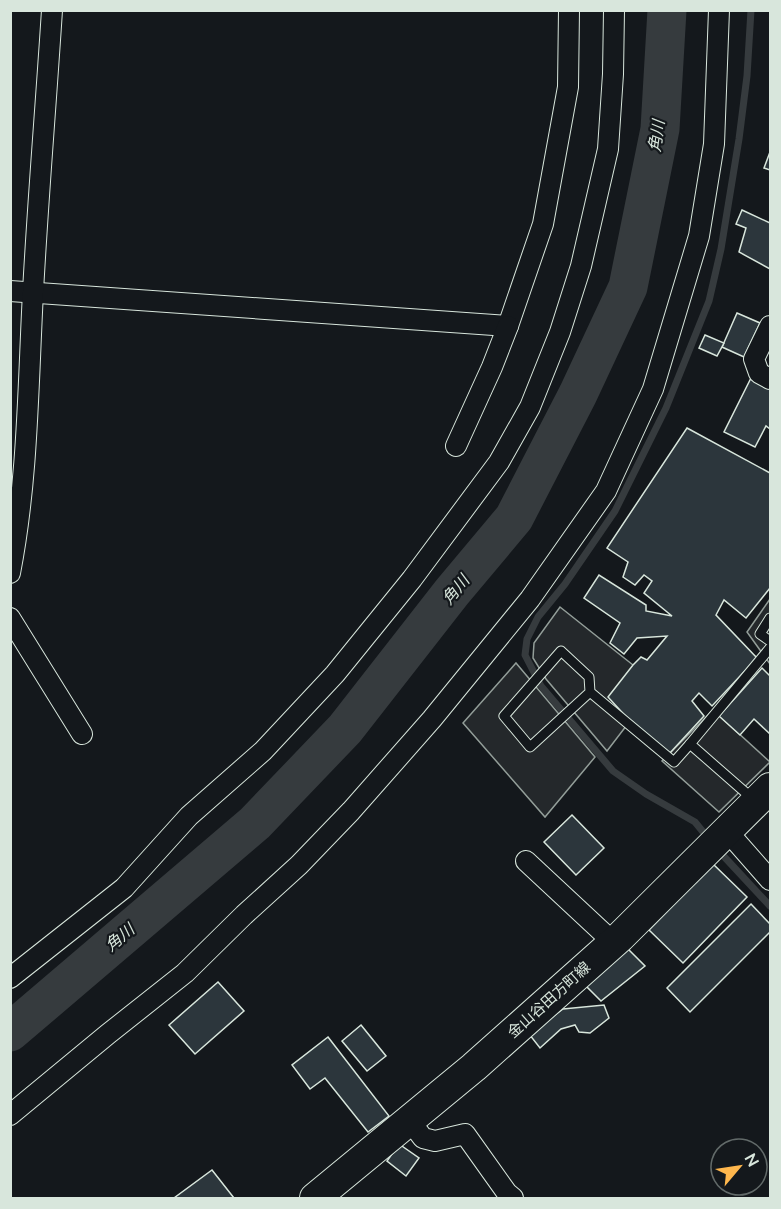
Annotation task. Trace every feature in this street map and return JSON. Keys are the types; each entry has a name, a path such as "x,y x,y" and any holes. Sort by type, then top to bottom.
{"main road":[{"name":"金山谷田方町線","path":"315,1198 410,1121 614,943 763,795"}],"street":[{"path":"10,573 20,522 28,423 33,292 52,10"},
{"path":"456,446 492,367 543,224 568,87 569,10"},
{"path":"10,978 124,888 189,816 263,751 335,674 412,579 499,462 530,407 560,332 581,266 608,149 614,10"},
{"path":"10,1115 185,973 306,858 432,719 530,600 606,491 652,389 699,236 714,144 719,10"},
{"path":"10,291 508,326"},
{"path":"771,326 754,359 759,373 771,379"},
{"path":"10,618 82,734"},
{"path":"728,831 771,880"},
{"path":"526,861 614,943"},
{"path":"410,1121 423,1138 435,1142 465,1134 513,1198"}],"lane":[{"path":"771,618 760,634 771,641"},
{"path":"590,692 674,762 771,648"},
{"path":"561,651 590,677 590,692 530,747 504,716 561,651"},
{"path":"690,744 763,795"}],"shaded area":[{"path":"770,599 770,664 747,632"},
{"path":"560,607 633,665 630,721 607,751 546,679 533,658 534,643"},
{"path":"516,663 595,757 545,817 463,723"},
{"path":"713,710 770,762 719,812 662,761"}],"building":[{"path":"770,152 770,170 764,168"},
{"path":"742,210 770,223 770,269 739,252 746,228 736,224"},
{"path":"737,313 760,323 744,357 722,347"},
{"path":"705,335 724,343 717,356 699,348"},
{"path":"751,378 770,389 770,429 766,426 755,447 724,432"},
{"path":"687,428 770,473 770,588 746,618 724,600 716,615 757,658 712,706 699,693 692,701 704,716 669,754 630,721 608,697 633,665 641,657 647,660 667,636 637,638 624,654 610,643 620,623 584,598 599,575 646,605 646,611 672,616 644,593 652,581 644,575 635,585 623,577 628,562 607,548"},
{"path":"762,668 770,676 770,734 754,719 740,735 719,716"},
{"path":"572,815 604,848 576,875 544,842"},
{"path":"713,864 747,897 683,963 649,930"},
{"path":"751,904 770,924 770,932 690,1012 667,988"},
{"path":"627,948 645,966 601,1001 584,984"},
{"path":"218,982 244,1011 195,1054 169,1025"},
{"path":"604,1005 609,1018 590,1033 579,1032 575,1025 561,1029 540,1048 529,1034 563,1009"},
{"path":"361,1025 386,1056 367,1071 342,1041"},
{"path":"328,1037 389,1116 368,1132 325,1078 310,1089 292,1065"},
{"path":"399,1144 419,1158 406,1176 387,1161"},
{"path":"212,1170 234,1198 174,1198"}],"waterway":[{"name":"角川","path":"10,1032 255,823 345,729 452,592 514,518 578,394 628,287 660,129 667,10"},
{"path":"708,838 695,822 646,794 613,771 541,686 525,655 527,639 538,617 565,584 615,511 666,408 709,301 721,249 739,139 747,76 751,10"},
{"path":"717,849 770,906"}]}
